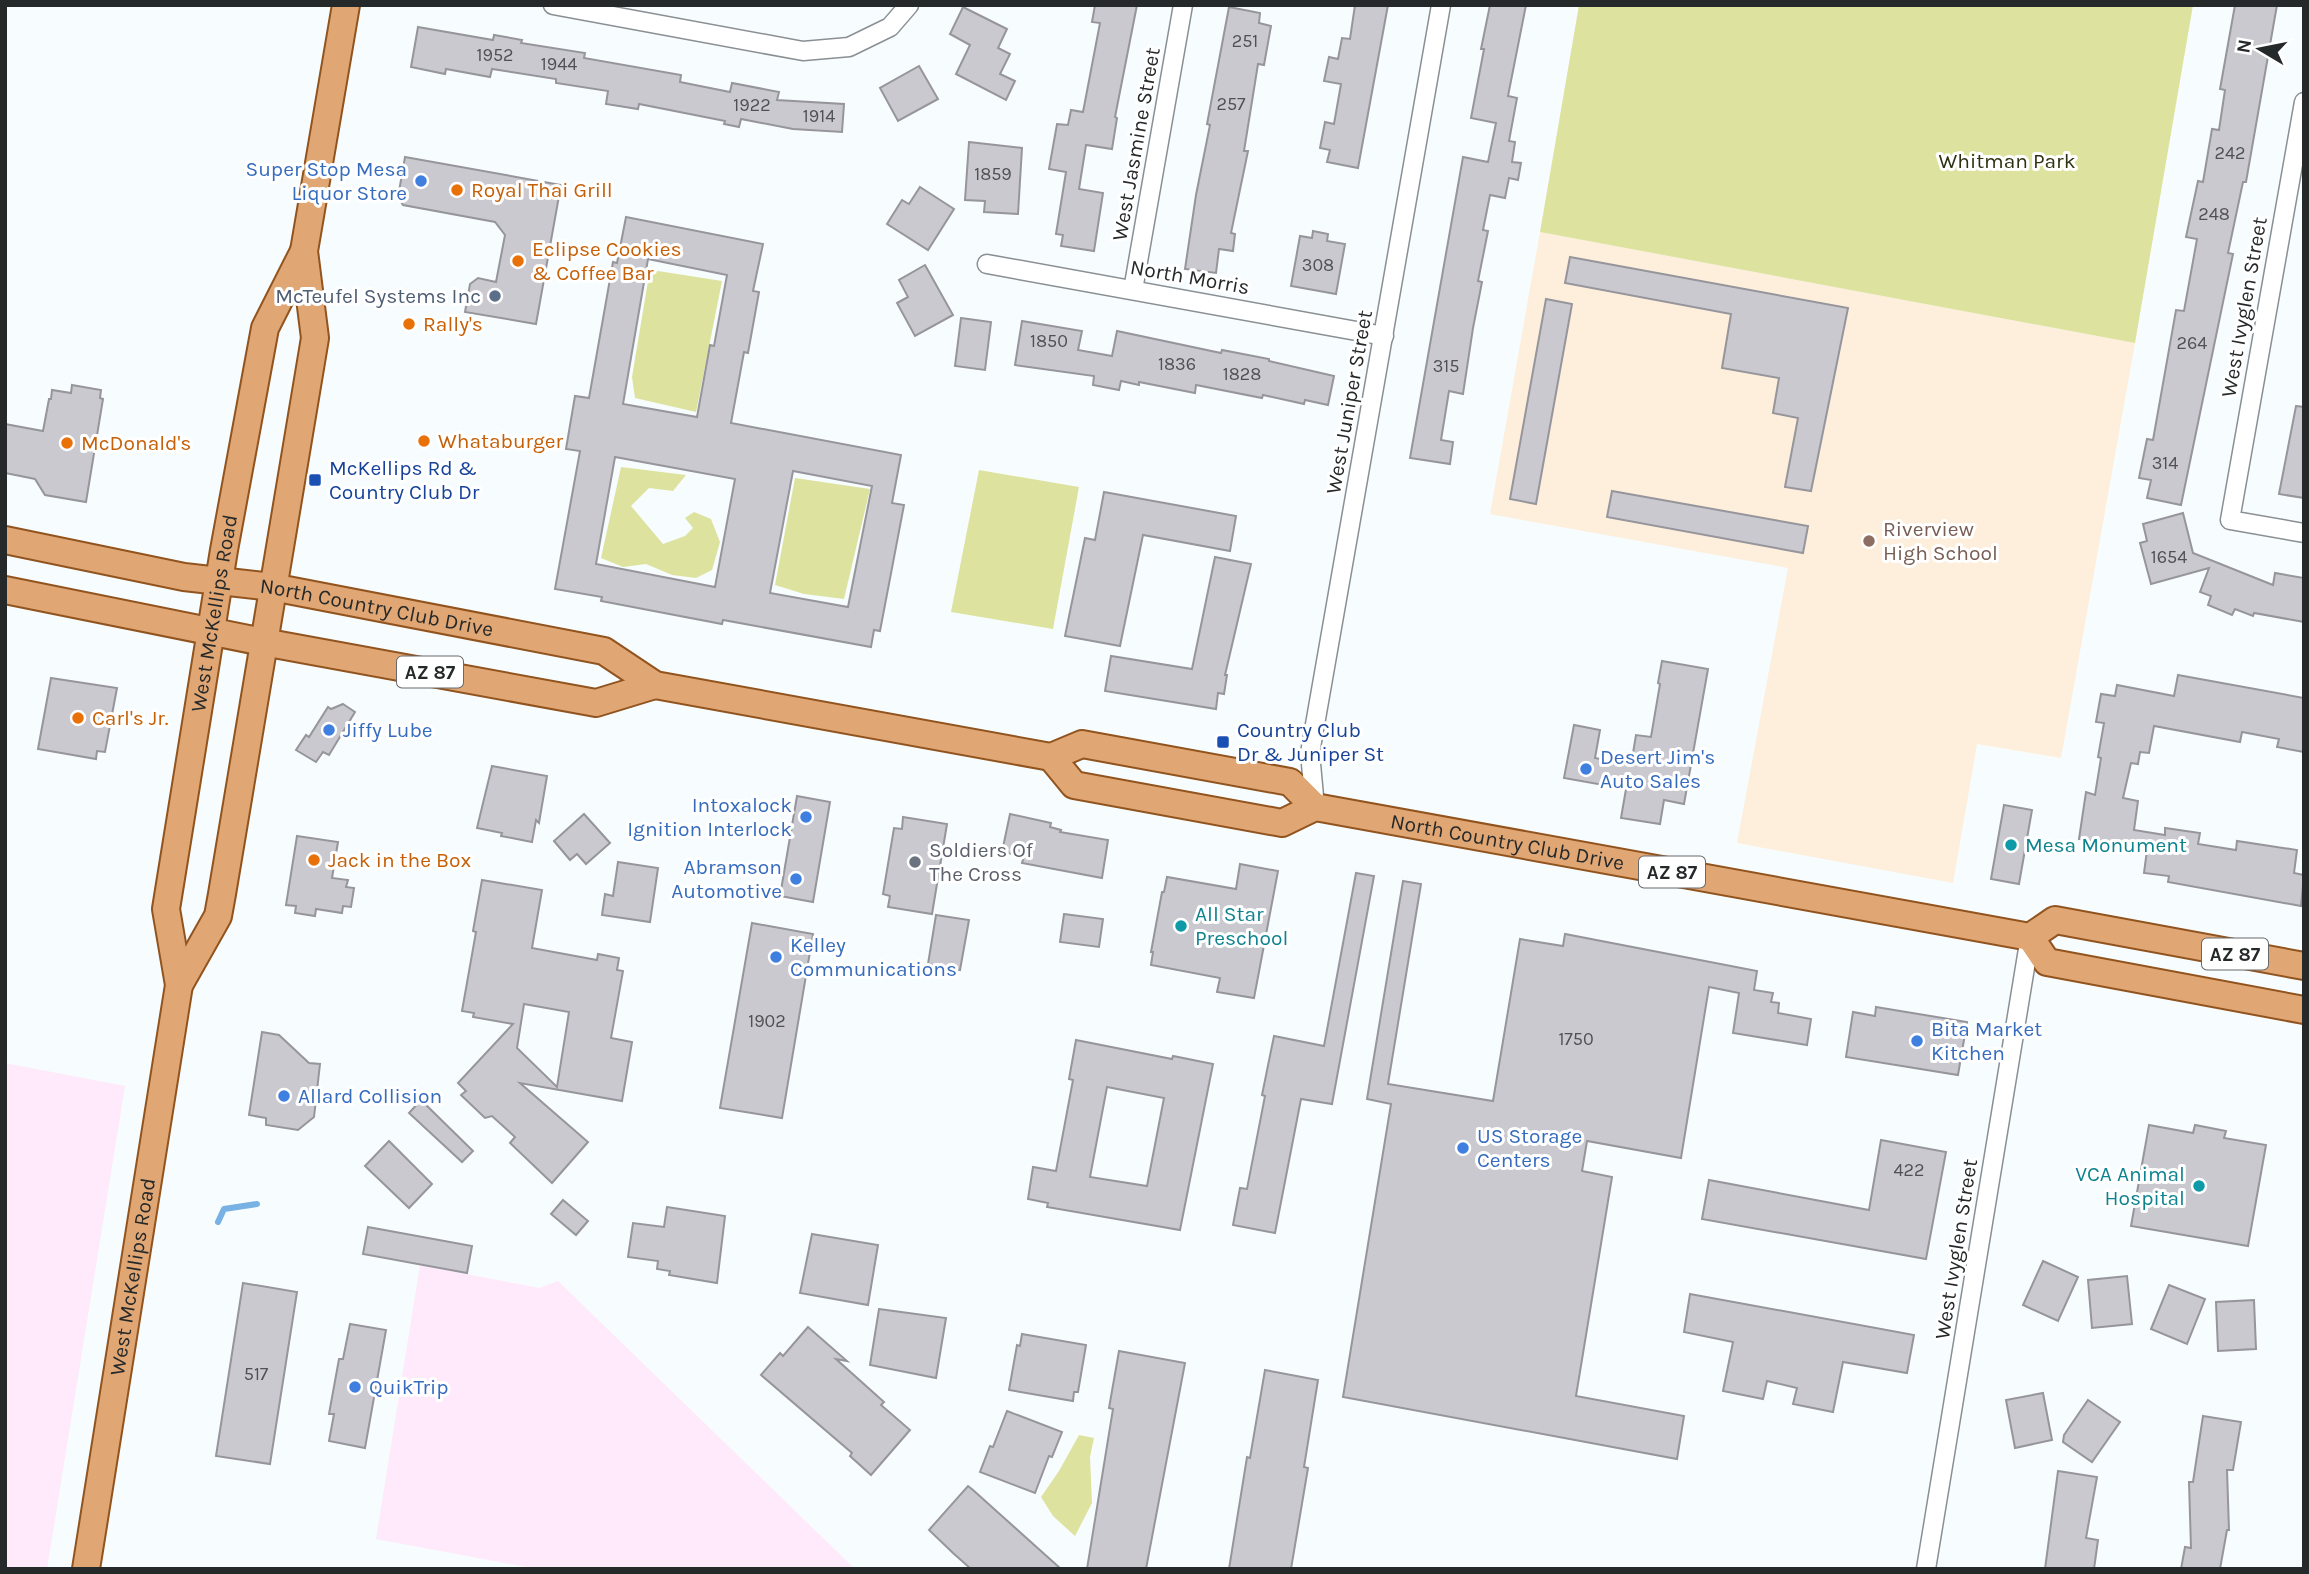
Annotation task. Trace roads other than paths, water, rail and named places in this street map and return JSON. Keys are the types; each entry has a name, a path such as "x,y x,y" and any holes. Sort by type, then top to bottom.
{"main road":[{"name":"West McKellips Road","path":"179,985 218,916 315,338 304,251 346,5"},
{"name":"West McKellips Road","path":"86,1569 179,985 166,909 211,632 265,328 304,251"},
{"name":"North Country Club Drive","path":"5,540 184,577 272,587 604,651 655,685 1051,757"},
{"name":"North Country Club Drive","path":"5,590 263,642 596,703 655,685"},
{"path":"1082,744 1243,773 1290,782 1315,807 1282,822 1074,785 1051,757 1082,744"},
{"name":"North Country Club Drive","path":"1315,807 2030,937"},
{"name":"AZ 87","path":"2304,967 2055,920 2030,937 2047,962 2304,1010"}],"street":[{"path":"553,5 803,51 849,47 890,27 909,5"},
{"name":"West Jasmine Street","path":"1133,290 1183,5"},
{"name":"West Juniper Street","path":"1315,807 1310,753 1441,5"},
{"name":"West Ivyglen Street","path":"2304,102 2230,520 2304,533"},
{"name":"North Morris","path":"987,264 1384,336"},
{"name":"West Ivyglen Street","path":"1926,1569 2030,937"}],"waterway":[{"path":"218,1222 224,1209 257,1204"}],"place":[{"name":"Super Stop Mesa Liquor Store","path":"421,181"},
{"name":"Royal Thai Grill","path":"457,190"},
{"name":"Eclipse Cookies & Coffee Bar","path":"518,261"},
{"name":"McTeufel Systems Inc","path":"495,296"},
{"name":"Rally's","path":"409,324"},
{"name":"Whataburger","path":"424,441"},
{"name":"McDonald's","path":"67,443"},
{"name":"McKellips Rd & Country Club Dr","path":"315,480"},
{"name":"Riverview High School","path":"1869,541"},
{"name":"Carl's Jr.","path":"78,718"},
{"name":"Jiffy Lube","path":"329,730"},
{"name":"Country Club Dr & Juniper St","path":"1223,742"},
{"name":"Desert Jim's Auto Sales","path":"1586,769"},
{"name":"Intoxalock Ignition Interlock","path":"806,817"},
{"name":"Mesa Monument","path":"2011,845"},
{"name":"Jack in the Box","path":"314,860"},
{"name":"Soldiers Of The Cross","path":"915,862"},
{"name":"Abramson Automotive","path":"796,879"},
{"name":"All Star Preschool","path":"1181,926"},
{"name":"Kelley Communications","path":"776,957"},
{"name":"Bita Market Kitchen","path":"1917,1041"},
{"name":"Allard Collision","path":"284,1096"},
{"name":"US Storage Centers","path":"1463,1148"},
{"name":"VCA Animal Hospital","path":"2199,1186"},
{"name":"QuikTrip","path":"355,1387"}],"park label":[{"name":"Whitman Park","path":"2007,161"}]}
